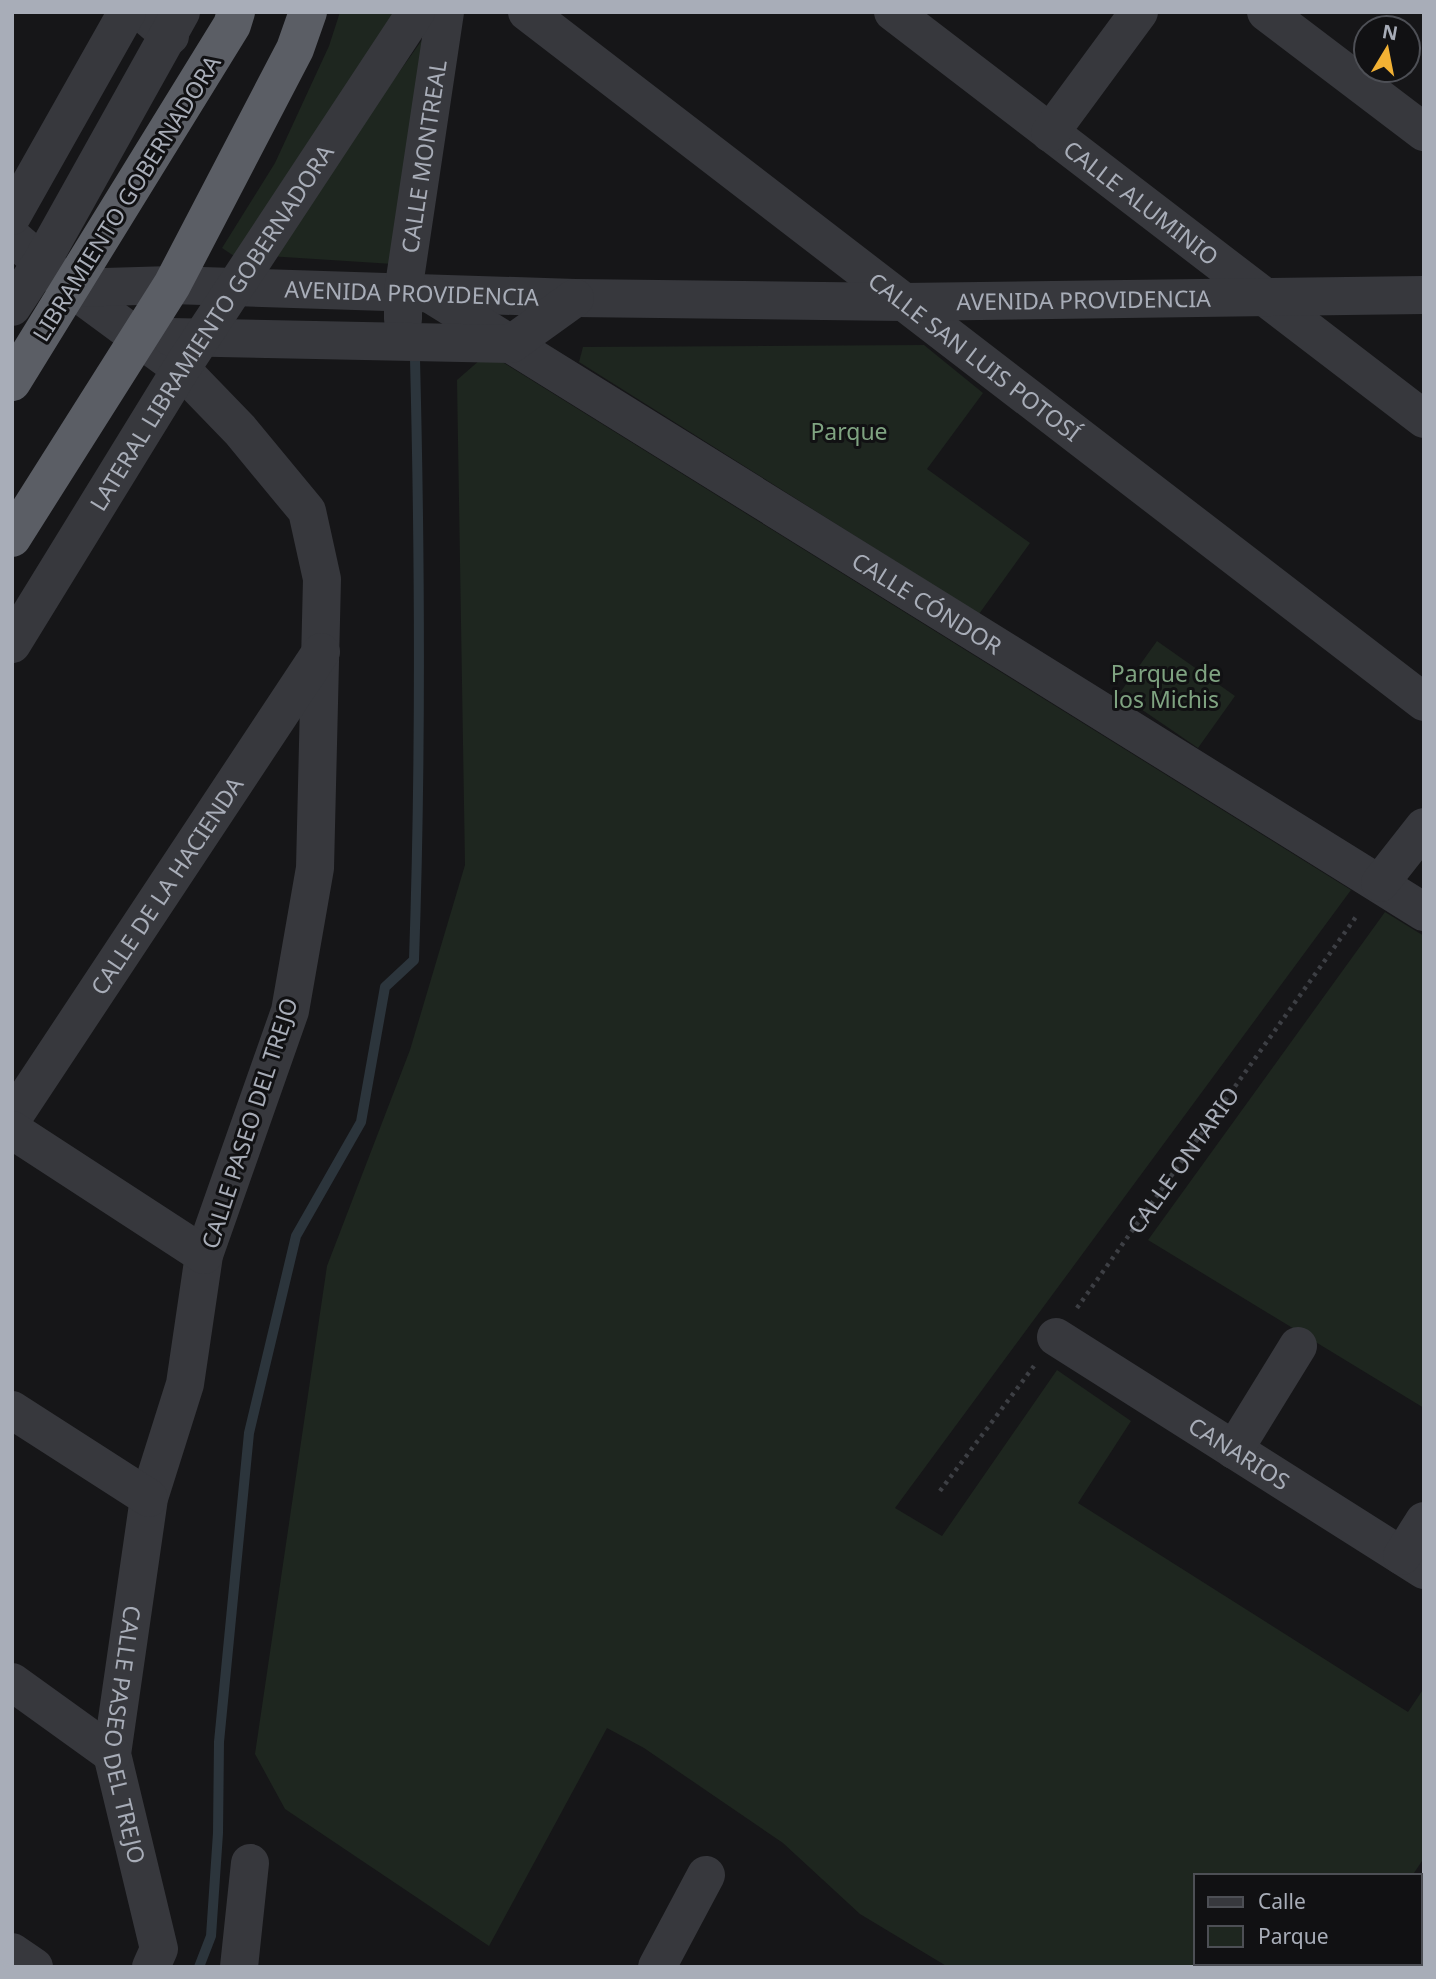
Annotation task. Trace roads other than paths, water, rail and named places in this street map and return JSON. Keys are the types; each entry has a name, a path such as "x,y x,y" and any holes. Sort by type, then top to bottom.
{"highway":[{"name":"LIBRAMIENTO GOBERNADORA","path":"12,382 232,25 236,12"},
{"path":"12,538 172,285 295,49 307,12"}],"street":[{"path":"12,216 127,12"},
{"name":"LATERAL LIBRAMIENTO GOBERNADORA","path":"12,644 181,369 416,12"},
{"name":"CALLE MONTREAL","path":"402,341 417,293 445,12"},
{"name":"CALLE SAN LUIS POTOSÍ","path":"527,12 1424,702"},
{"name":"CALLE ALUMINIO","path":"892,12 1424,419"},
{"path":"1050,133 1139,12"},
{"path":"1266,12 1424,132"},
{"path":"12,307 41,263 164,20"},
{"path":"12,237 71,288 138,336"},
{"name":"AVENIDA PROVIDENCIA","path":"71,288 172,285 575,298 904,302 1262,295 1424,295"},
{"name":"CALLE CÓNDOR","path":"417,293 511,344 1424,912"},
{"name":"AVENIDA PROVIDENCIA","path":"138,336 511,344 575,298"},
{"name":"CALLE PASEO DEL TREJO","path":"138,336 181,369 240,430 307,511 322,579 315,868 290,1011 204,1255 185,1384 149,1498 112,1754 159,1949 151,1967"},
{"name":"CALLE DE LA HACIENDA","path":"12,1119 321,652"},
{"path":"1380,883 1424,827"},
{"path":"12,1130 204,1255"},
{"name":"CANARIOS","path":"1056,1337 1413,1563"},
{"path":"1234,1450 1298,1346"},
{"path":"12,1410 149,1498"},
{"path":"1413,1563 1424,1521"},
{"path":"12,1682 112,1754"},
{"path":"241,1966 250,1863"},
{"path":"659,1966 706,1875"},
{"path":"12,1952 34,1967"}],"waterway":[{"path":"199,1967 211,1936 218,1833 219,1742 249,1433 296,1236 361,1122 385,987 414,960 419,659 415,359"}],"park label":[{"name":"Parque","path":"849,431"},
{"name":"Parque de los Michis","path":"1166,686"}]}
